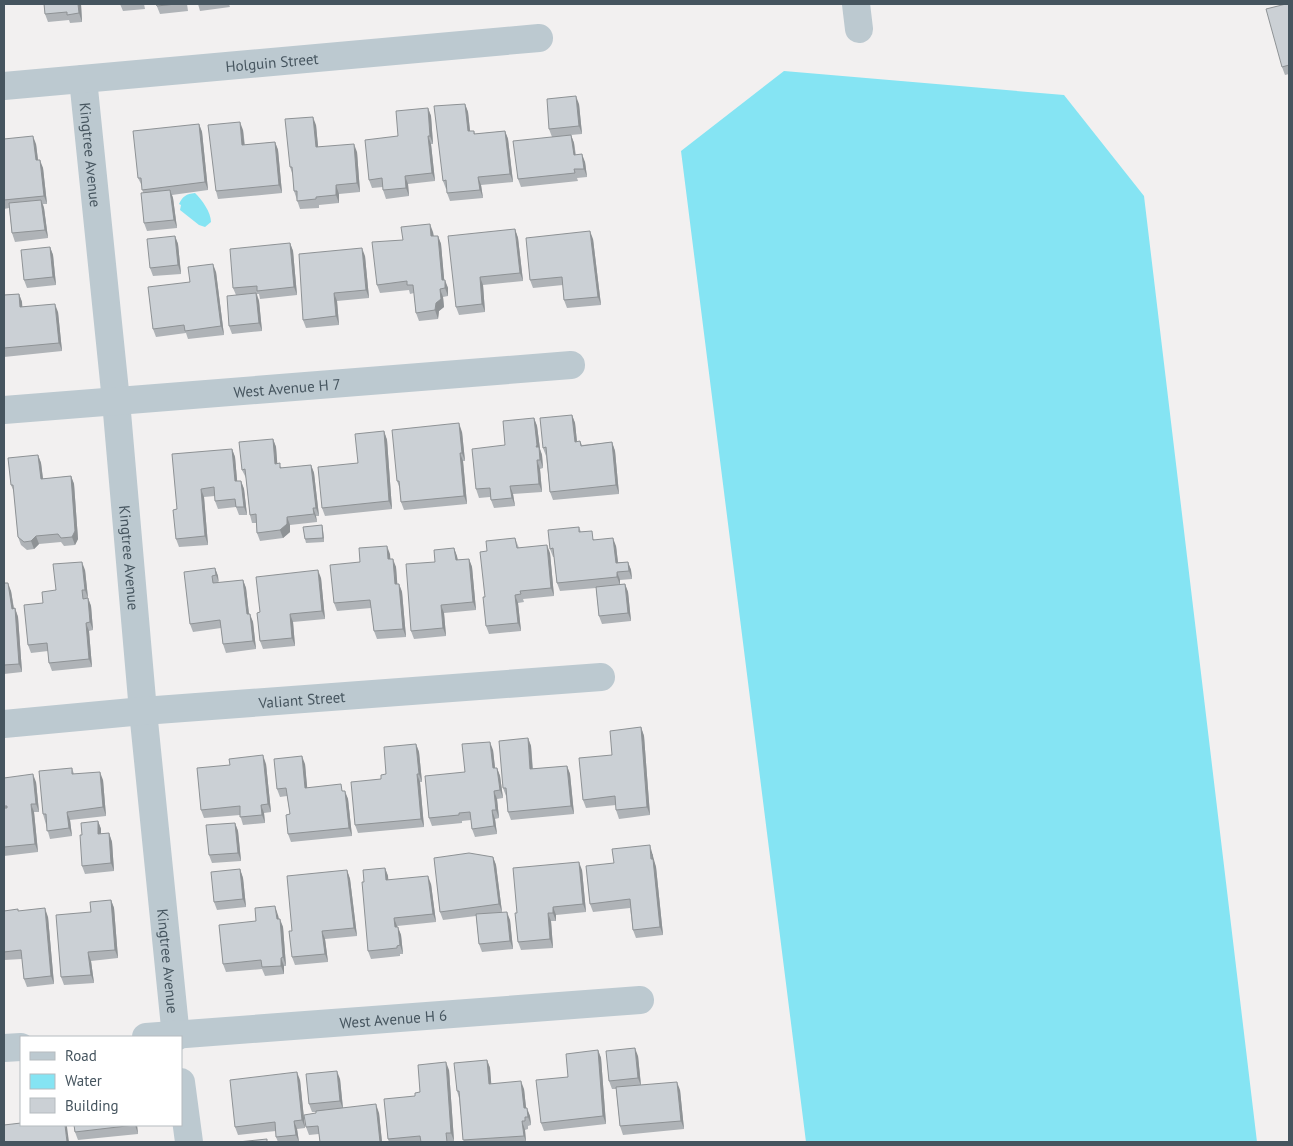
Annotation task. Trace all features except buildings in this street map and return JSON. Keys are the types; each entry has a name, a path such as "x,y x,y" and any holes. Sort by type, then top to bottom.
{"street":[{"name":"Holguin Street","path":"4,86 539,38"},
{"name":"Kingtree Avenue","path":"82,80 116,401 143,712 176,1036"},
{"name":"West Avenue H 7","path":"4,410 571,364"},
{"name":"Valiant Street","path":"4,724 601,677"},
{"name":"West Avenue H 6","path":"176,1036 640,1000"},
{"path":"4,1048 20,1047"},
{"path":"182,1090 189,1142"}],"water":[{"path":"784,71 1064,95 1144,196 1257,1142 806,1142 681,151"},
{"path":"195,193 208,210 211,222 205,227 199,225 180,210 181,205 179,204 183,197"}]}
